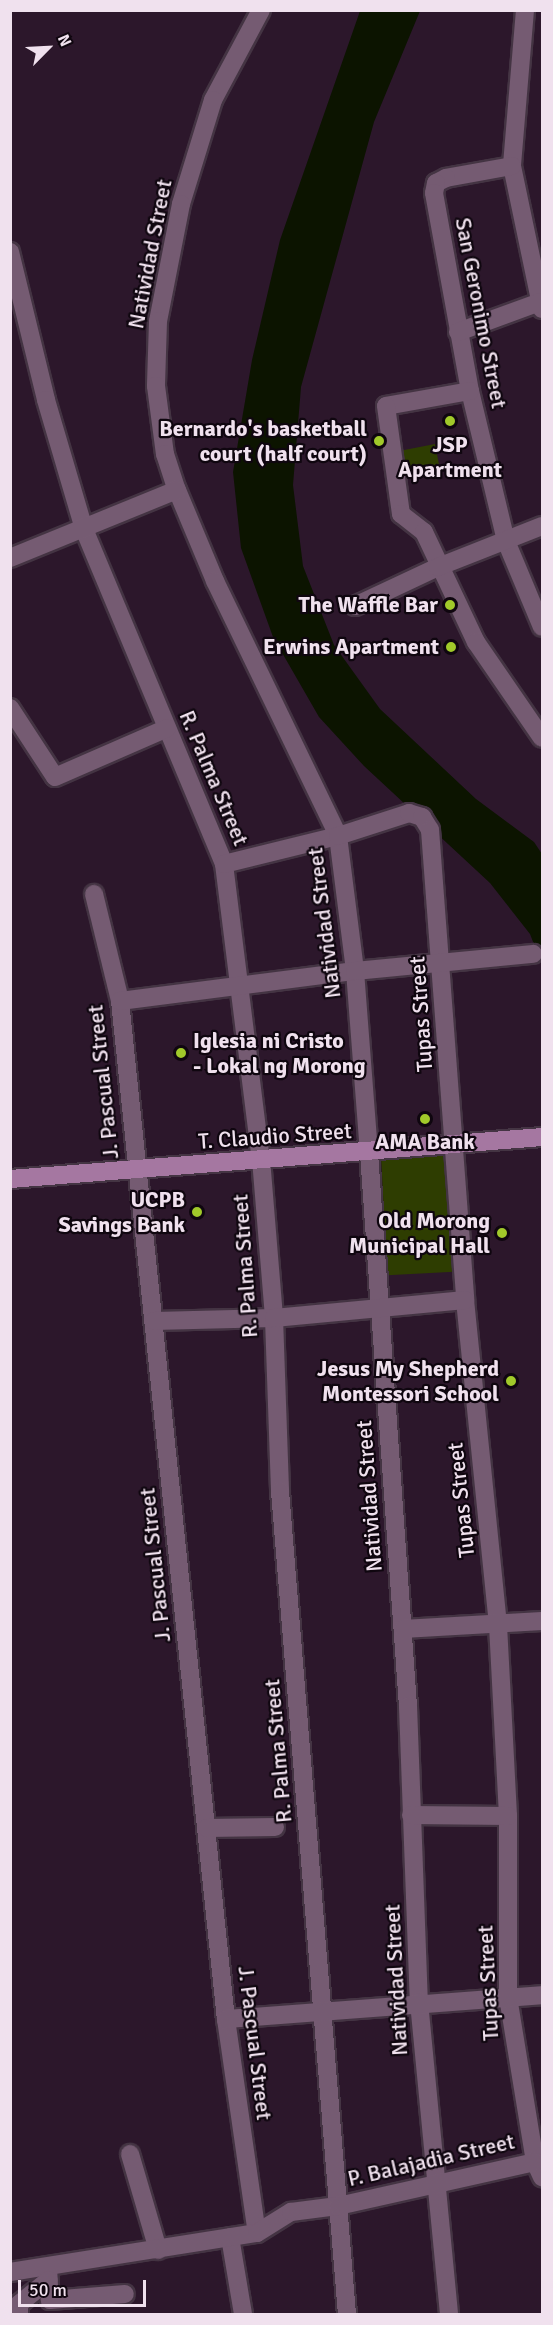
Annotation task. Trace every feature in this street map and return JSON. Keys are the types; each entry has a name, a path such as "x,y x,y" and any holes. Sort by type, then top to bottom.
{"main road":[{"name":"T. Claudio Street","path":"10,1179 369,1153 454,1143 541,1137"}],"street":[{"name":"Natividad Street","path":"261,10 213,100 181,204 158,321 156,386 165,454 177,490 215,581 338,837 355,971 369,1153 378,1307 403,1629 419,2002 449,2314"},
{"path":"458,332 541,306 512,166 525,10"},
{"name":"San Geronimo Street","path":"512,166 436,183 434,193 470,391 506,541 543,627"},
{"name":"R. Palma Street","path":"10,252 46,400 84,529 224,864 242,987 261,1160 274,1318 280,1491 347,2314"},
{"path":"470,391 392,402 386,406 401,514 421,527 438,567 477,642 543,738"},
{"path":"10,558 177,490"},
{"path":"355,606 438,567 543,526"},
{"path":"10,708 55,777 167,728"},
{"name":"Tupas Street","path":"338,837 409,813 422,817 430,830 442,964 465,1300 498,1625 508,1816 508,1997 539,2169"},
{"path":"224,864 338,837"},
{"name":"J. Pascual Street","path":"94,894 120,1001 225,2019 257,2233"},
{"path":"120,1001 355,971 533,954"},
{"path":"154,1321 274,1318 465,1300"},
{"path":"403,1629 543,1621"},
{"path":"411,1815 508,1816"},
{"path":"207,1828 275,1827"},
{"path":"225,2019 419,2002 543,1995"},
{"path":"130,2154 158,2250"},
{"name":"P. Balajadia Street","path":"257,2233 291,2212 338,2206 436,2182 539,2169"},
{"path":"10,2272 48,2273 230,2236 257,2233"},
{"path":"230,2236 243,2314"},
{"path":"48,2273 50,2300 56,2302 125,2294"},
{"path":"19,2314 19,2304 48,2273"}],"green space":[{"path":"435,444 439,465 402,472 398,451"},
{"path":"448,1154 454,1272 387,1275 381,1158"}],"shaded area":[{"path":"360,11 420,11 374,122 301,387 293,485 303,566 334,645 380,709 476,799 534,842 542,854 542,965 530,934 490,883 364,766 319,717 273,637 241,548 233,472 252,360 280,240"}],"place":[{"name":"JSP Apartment","path":"450,421"},
{"name":"Bernardo's basketball court (half court)","path":"379,441"},
{"name":"The Waffle Bar","path":"450,605"},
{"name":"Erwins Apartment","path":"451,647"},
{"name":"Iglesia ni Cristo - Lokal ng Morong","path":"181,1053"},
{"name":"AMA Bank","path":"425,1119"},
{"name":"UCPB Savings Bank","path":"197,1212"},
{"name":"Old Morong Municipal Hall","path":"502,1233"},
{"name":"Jesus My Shepherd Montessori School","path":"511,1381"}]}
